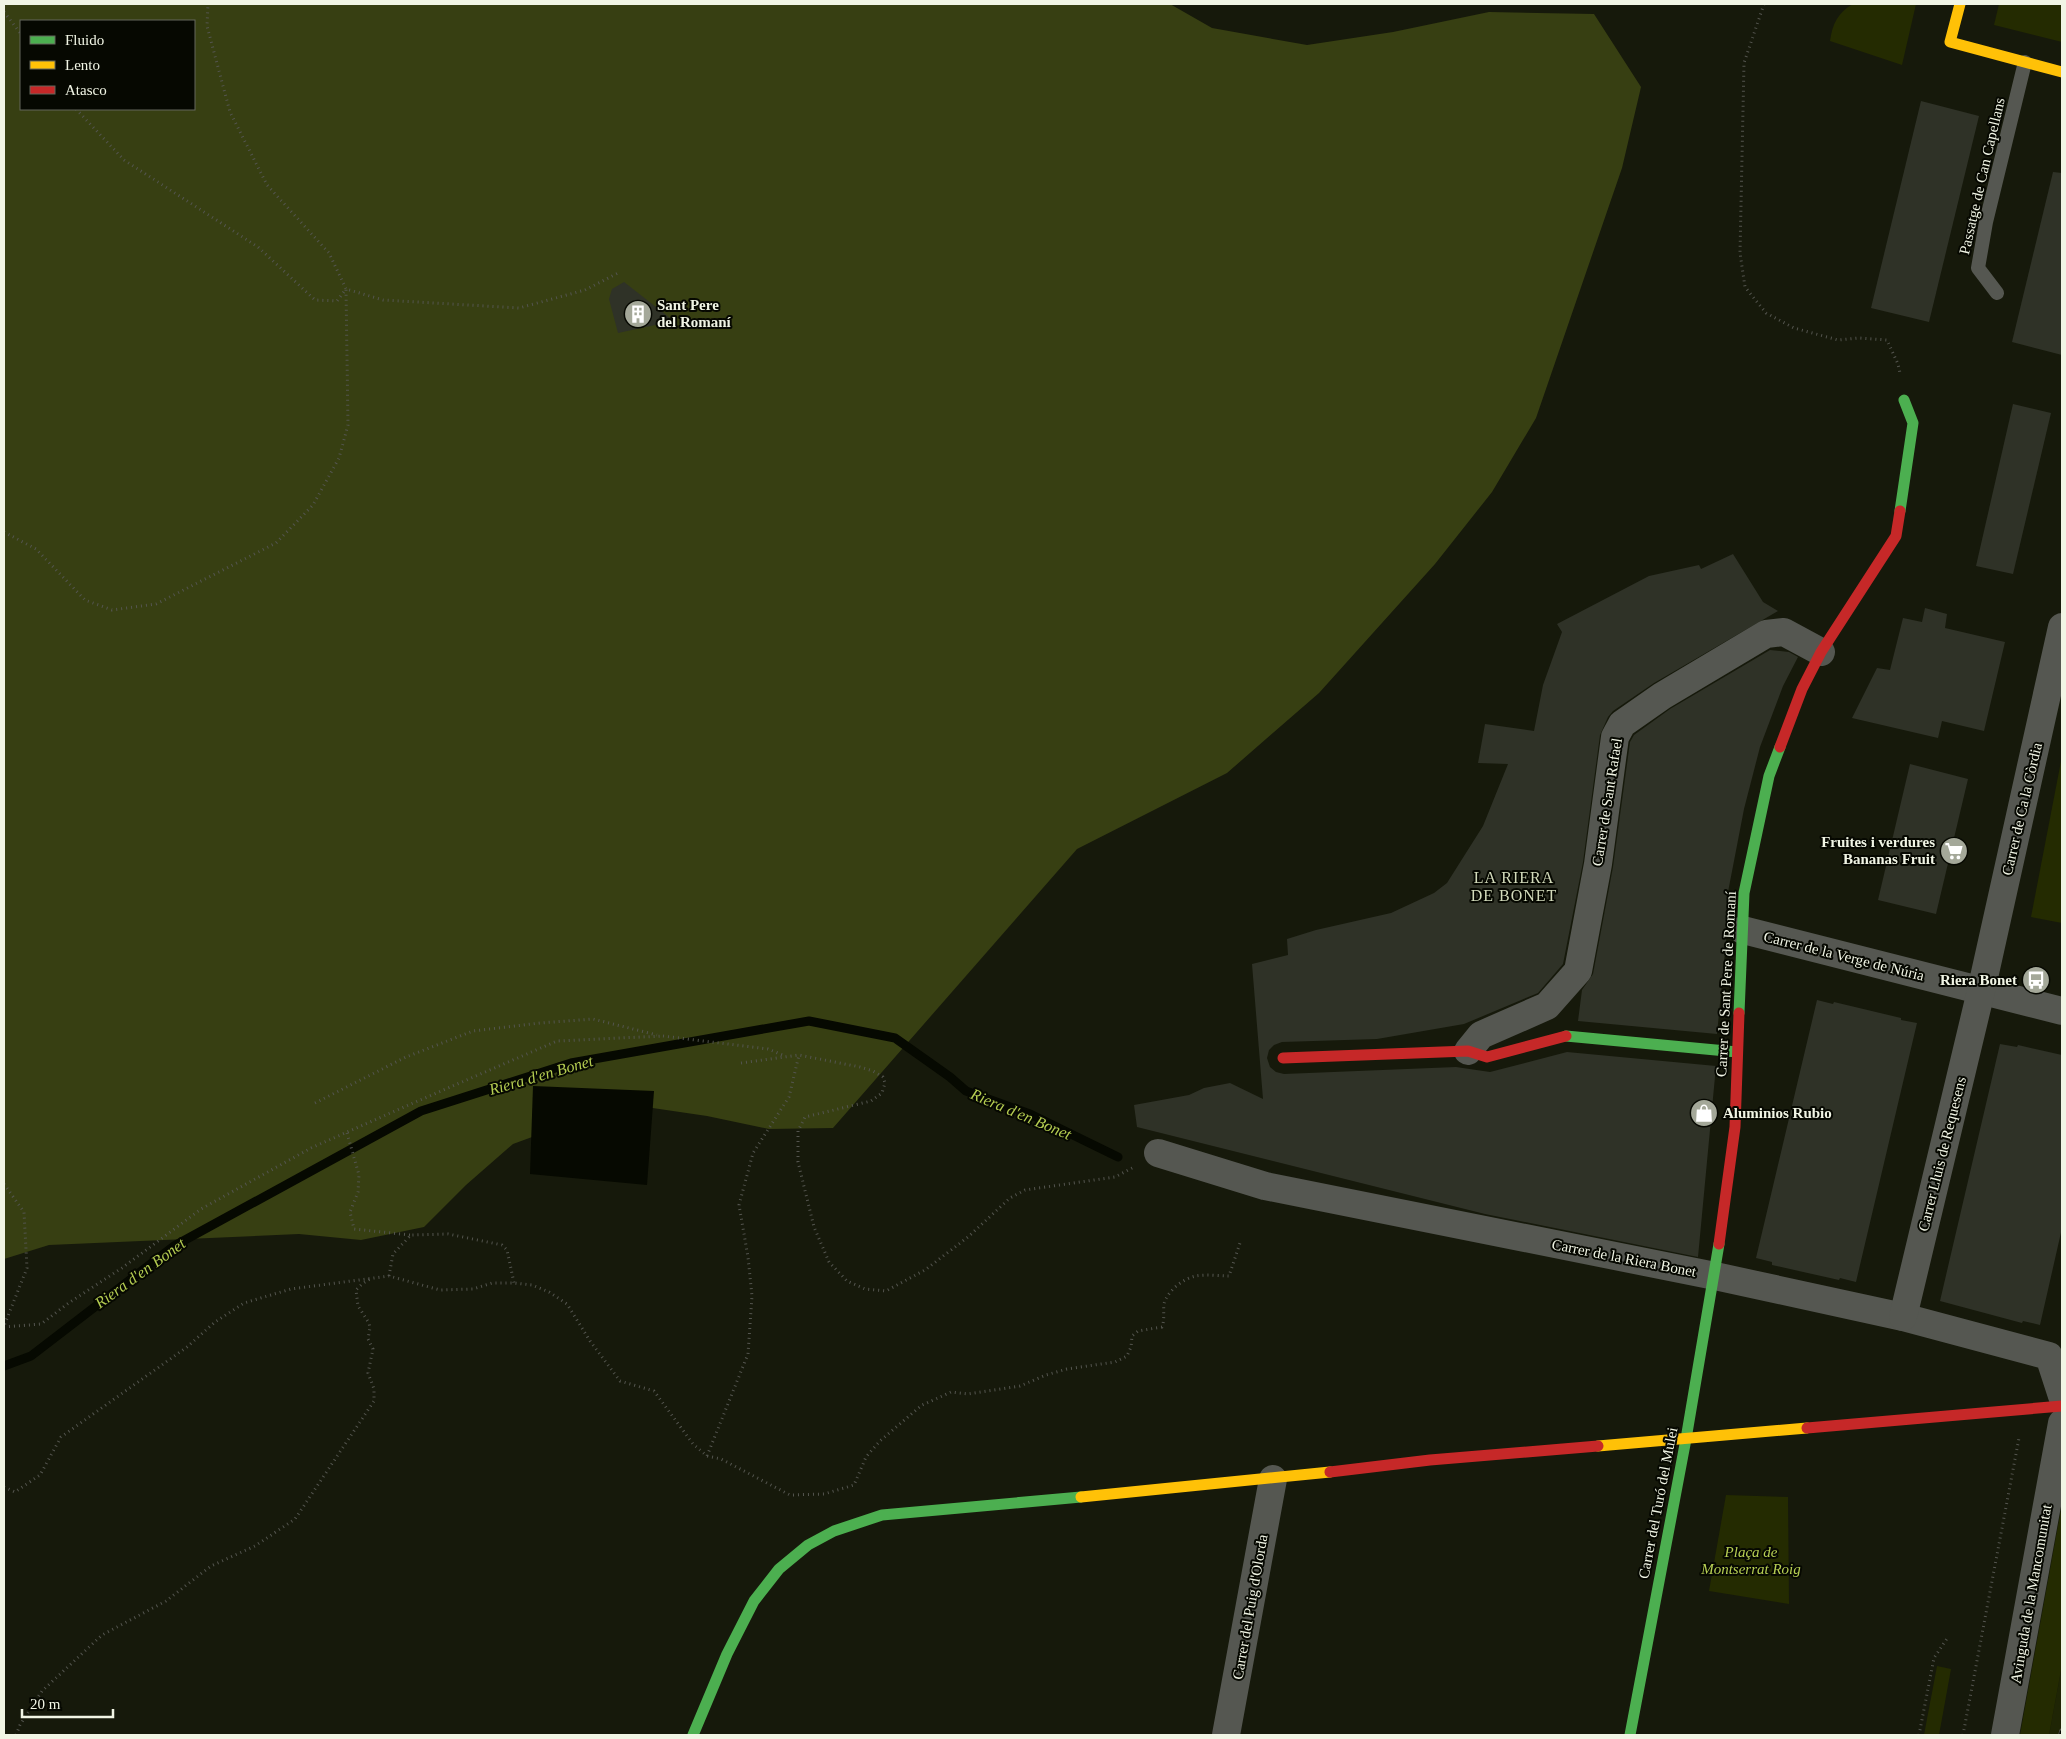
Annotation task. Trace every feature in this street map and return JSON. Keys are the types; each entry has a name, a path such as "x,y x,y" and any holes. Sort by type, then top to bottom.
{"street":[{"path":"1960,4 1950,42 2062,72"},
{"name":"Carrer de Sant Pere de Romaní","path":"1715,1276 1735,1126 1744,893 1769,776 1802,689 1821,652 1896,536 1913,423 1904,400"},
{"name":"Carrer de Ca la Còrdia","path":"1981,991 2062,627"},
{"name":"Carrer de Sant Rafael","path":"1468,1051 1481,1035 1547,1006 1578,971 1598,864 1615,737 1622,724 1662,696 1766,634 1784,632 1821,652"},
{"name":"Carrer de la Verge de Núria","path":"1743,930 2062,1011"},
{"name":"Carrer Lluis de Requesens","path":"1903,1317 1981,991"},
{"path":"1283,1058 1468,1051 1487,1057 1566,1036 1737,1052"},
{"name":"Carrer de la Riera Bonet","path":"1158,1153 1266,1186 1715,1276 1903,1317 2049,1356 2062,1396"},
{"name":"Carrer del Turó del Mulei","path":"1630,1735 1715,1276"},
{"path":"693,1735 719,1670 742,1620 782,1566 807,1545 845,1527 882,1515 1273,1479 1430,1460 2062,1406"},
{"name":"Avinguda de la Mancomunitat","path":"2005,1735 2062,1423"},
{"name":"Carrer del Puig d'Olorda","path":"1226,1735 1273,1479"}],"lane":[{"name":"Passatge de Can Capellans","path":"1997,293 1978,268 1986,222 2025,62"}],"path":[{"path":"4,532 36,549 85,600 112,610 156,604 276,543 313,505 340,458 348,425 346,289 329,252 267,185 230,112 207,26 208,4"},
{"path":"1764,4 1744,63 1740,253 1745,288 1766,313 1794,328 1838,340 1859,338 1887,340 1898,364 1904,400"},
{"path":"4,12 20,33"},
{"path":"77,110 124,160 258,247 315,300 337,301 346,289"},
{"path":"346,289 383,300 519,308 585,290 620,272"},
{"path":"315,1103 406,1057 474,1031 540,1023 593,1019 663,1036 768,1049 786,1056"},
{"path":"4,1184 24,1212 27,1268 4,1326 41,1324 70,1302 122,1268 200,1209 312,1148 557,1041 663,1036"},
{"path":"706,1456 748,1354 752,1296 748,1257 739,1205 753,1153 789,1097 799,1055"},
{"path":"740,1064 799,1055 873,1071 883,1077 885,1083 882,1093 871,1100 805,1116 798,1131 798,1162 814,1227 828,1262 846,1281 865,1289 886,1291 925,1270 968,1237 1015,1194 1025,1190 1115,1177 1158,1153"},
{"path":"347,1133 359,1175 358,1192 350,1212 354,1229 411,1235 448,1234 502,1245 507,1250 514,1283"},
{"path":"389,1276 393,1254 411,1235"},
{"path":"4,1487 15,1492 40,1476 61,1436 187,1347 215,1322 244,1303 291,1290 389,1276 440,1290 473,1289 492,1283 514,1283 532,1285 549,1292 567,1304 613,1374 620,1381 654,1391 693,1444 706,1456 721,1459 790,1495 824,1494 854,1485 866,1457 880,1441 922,1405 951,1392 968,1394 1020,1386 1046,1375 1067,1369 1115,1362 1127,1356 1131,1347 1132,1336 1138,1331 1162,1328 1165,1320 1164,1303 1172,1290 1186,1280 1197,1276 1229,1276 1241,1240"},
{"path":"16,1735 20,1725 42,1691 102,1635 166,1601 211,1566 255,1546 295,1519 374,1401 374,1389 368,1373 373,1349 368,1338 370,1328 369,1323 358,1306 356,1290 373,1278"},
{"path":"1963,1735 2025,1409"},
{"path":"1918,1735 1934,1658 1948,1637"}],"shaded area":[{"path":"4,4 1170,4 1212,28 1307,45 1393,32 1489,12 1594,14 1641,87 1622,168 1536,418 1492,492 1435,564 1319,693 1227,773 1077,849 833,1128 769,1129 707,1116 639,1106 573,1122 513,1144 466,1185 424,1227 361,1240 299,1234 49,1245 4,1259"},
{"path":"533,1086 654,1091 647,1185 530,1174"},
{"path":"2062,1665 2062,1735 2049,1735"}],"green space":[{"path":"1853,4 1916,4 1902,65 1830,41 1832,30 1840,15"},
{"path":"1999,4 2062,4 2062,42 1994,25"},
{"path":"2062,756 2062,923 2031,917"},
{"name":"Plaça de Montserrat Roig","path":"1726,1495 1788,1497 1789,1604 1709,1591"},
{"path":"2062,1504 2062,1665 2049,1735 2020,1735"},
{"path":"1937,1666 1951,1669 1939,1735 1924,1735"}],"building":[{"path":"1921,101 1979,116 1929,322 1871,308"},
{"path":"2053,172 2062,173 2062,355 2012,342"},
{"name":"Sant Pere del Romaní","path":"624,282 674,321 618,333 609,299 612,289"},
{"path":"2013,404 2051,413 2013,574 1976,566"},
{"path":"1733,554 1763,602 1778,611 1654,683 1613,711 1608,717 1600,735 1583,862 1563,964 1538,993 1464,1024 1377,1039 1282,1042 1274,1045 1269,1050 1267,1058 1270,1067 1276,1072 1284,1074 1456,1067 1490,1072 1567,1052 1716,1066 1698,1257 1485,1214 1137,1127 1134,1105 1189,1095 1204,1088 1230,1083 1263,1099 1252,964 1288,955 1287,939 1316,930 1391,913 1434,893 1447,883 1483,826 1508,764 1478,763 1485,724 1534,731 1543,685 1562,632 1557,624 1649,576 1699,565 1701,569"},
{"path":"1925,608 1947,614 1945,628 2005,642 1984,731 1942,721 1938,738 1852,718 1877,668 1890,670 1903,618 1922,622"},
{"path":"1770,650 1789,652 1798,657 1783,686 1760,747 1744,809 1728,892 1726,942 1717,1034 1578,1021 1582,990 1593,974 1613,867 1630,742 1634,735 1670,709"},
{"path":"1910,764 1968,779 1936,914 1878,900"},
{"path":"1817,1000 1833,1004 1834,1002 1917,1023 1856,1282 1772,1265 1772,1262 1756,1258"},
{"path":"2000,1044 2017,1047 2018,1045 2062,1055 2062,1228 2040,1325 2023,1321 2022,1323 1940,1301"}],"waterway":[{"name":"Riera d'en Bonet","path":"4,1366 31,1356 174,1246 421,1111 571,1063 809,1021 895,1038 950,1077 966,1091 1030,1114 1118,1157"}],"railway":[{"path":"2061,1735 2062,1731"}],"traffic: fast":[{"path":"1900,511 1913,423 1904,400"},
{"path":"1739,1013 1744,893 1769,776 1780,747"},
{"path":"1566,1036 1737,1052"},
{"path":"1630,1735 1686,1439 1719,1244"},
{"path":"693,1735 727,1654 754,1601 779,1569 808,1545 834,1531 882,1515 1081,1497"}],"traffic: slow":[{"path":"1960,4 1950,42 2062,72"},
{"path":"1598,1446 1807,1428"},
{"path":"1081,1497 1330,1472"}],"traffic: jam":[{"path":"1780,747 1802,689 1821,652 1896,536 1900,511"},
{"path":"1719,1244 1735,1127 1739,1013"},
{"path":"1283,1058 1468,1051 1487,1057 1566,1036"},
{"path":"1807,1428 2062,1406"},
{"path":"1330,1472 1430,1460 1598,1446"}],"place":[{"name":"Sant Pere del Romaní","path":"638,314"},
{"name":"Fruites i verdures Bananas Fruit","path":"1954,851"},
{"name":"Riera Bonet","path":"2036,980"},
{"name":"Aluminios Rubio","path":"1704,1113"}],"district":[{"name":"LA RIERA DE BONET","path":"1514,886"}]}
